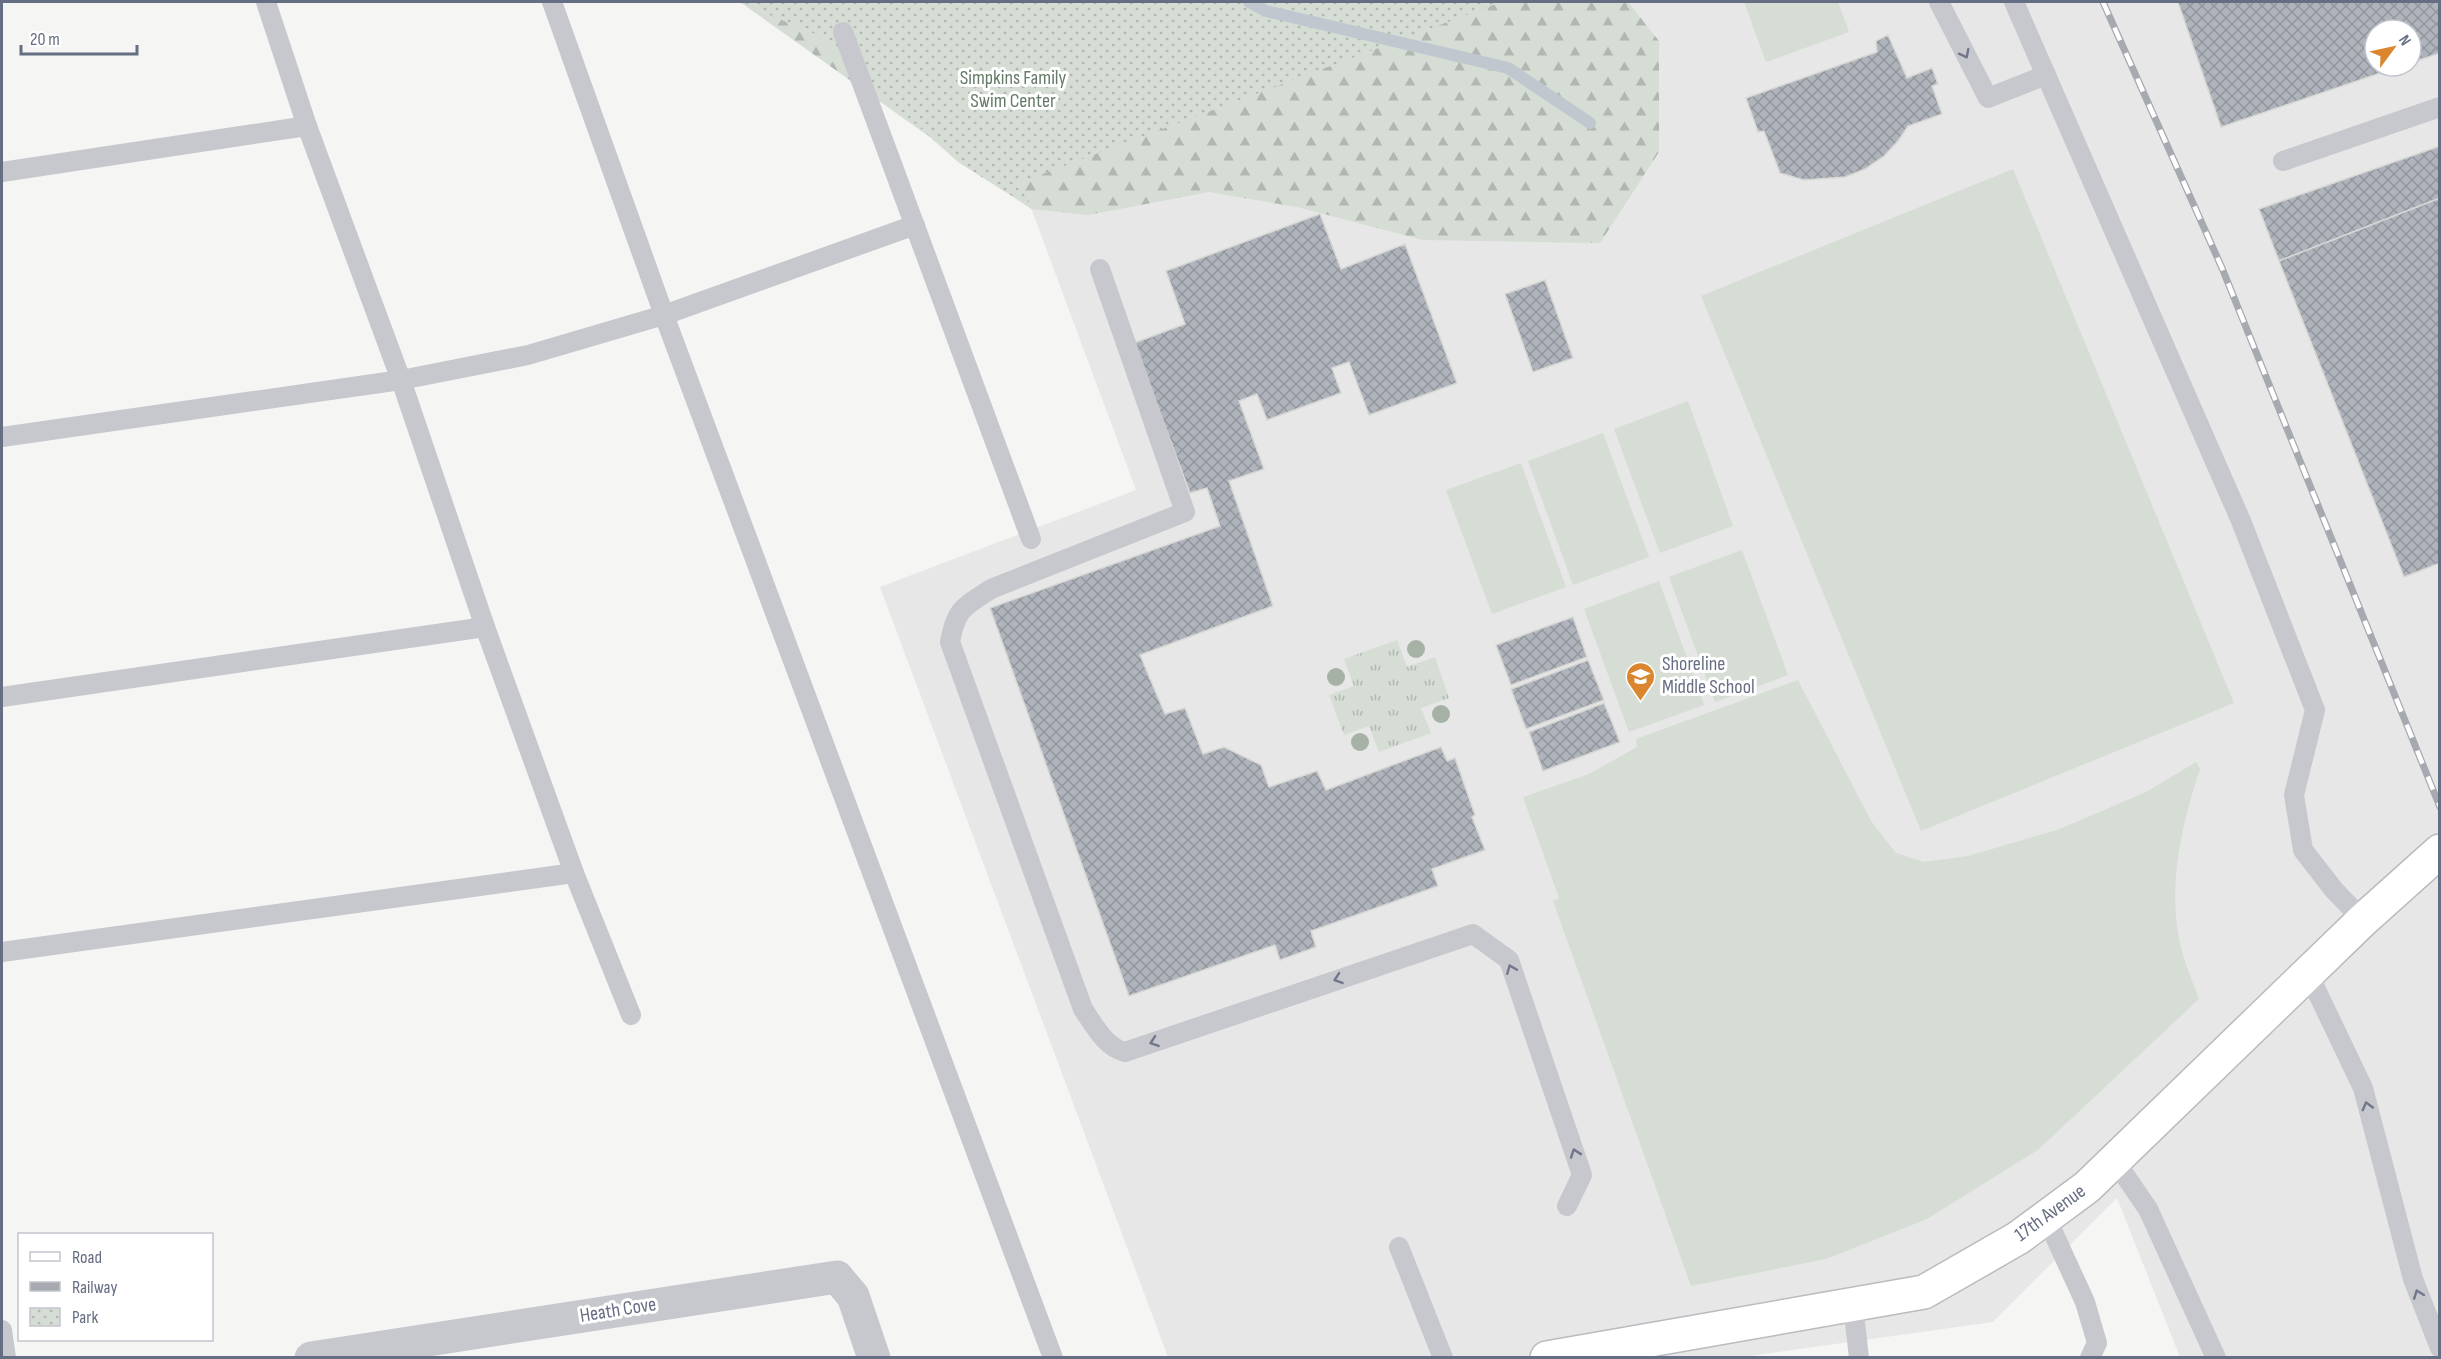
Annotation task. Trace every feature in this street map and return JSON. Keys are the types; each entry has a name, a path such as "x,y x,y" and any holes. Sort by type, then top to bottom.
{"main road":[{"name":"17th Avenue","path":"1546,1358 1924,1292 2018,1238 2087,1187 2363,920 2439,851"}],"street":[{"name":"Heath Cove","path":"311,1358 837,1277 854,1296 874,1358"}],"lane":[{"path":"266,2 307,126 401,380 485,627 574,873 631,1015"},
{"path":"552,2 664,315 1053,1358"},
{"path":"1939,2 1988,99 2046,75"},
{"path":"2014,2 2241,521 2315,710 2294,795 2303,850 2334,890 2363,920"},
{"path":"843,32 1031,539"},
{"path":"2283,162 2439,107"},
{"path":"2,171 307,126"},
{"path":"2,437 401,380 528,355 664,315 915,225"},
{"path":"1100,269 1185,512 991,589 964,608 954,621 950,642 1083,1009 1102,1037 1117,1050 1125,1052 1473,934 1509,960 1513,971 1582,1175 1567,1206"},
{"path":"2,697 485,627"},
{"path":"2,952 574,873"},
{"path":"2308,973 2363,1088 2413,1279 2439,1348"},
{"path":"2115,1161 2148,1209 2216,1358"},
{"path":"2046,1217 2085,1302 2097,1343 2091,1358"},
{"path":"1399,1247 1443,1358"},
{"path":"1853,1305 1859,1358"},
{"path":"2,1330 6,1358"}],"shaded area":[{"name":"Shoreline Middle School","path":"1502,2 2439,2 2439,1357 2180,1357 2117,1198 1993,1322 1736,1358 1168,1357 880,587 1136,490 1021,181"}],"green space":[{"name":"Simpkins Family Swim Center","path":"739,2 1501,2 1021,182 1032,209 958,162 815,34"},
{"path":"740,2 1628,2 1659,41 1659,152 1600,243 1423,240 1297,207 1209,192 1088,215 1031,209"},
{"path":"1744,2 1838,2 1849,32 1766,62"},
{"path":"2013,169 2234,703 1921,831 1701,296"},
{"path":"1688,401 1733,526 1660,553 1614,429"},
{"path":"1603,433 1649,557 1573,585 1528,461"},
{"path":"1521,463 1566,587 1492,614 1446,490"},
{"path":"1742,550 1788,675 1715,702 1669,577"},
{"path":"1659,581 1704,705 1629,732 1584,609"},
{"path":"1397,640 1407,667 1435,657 1449,698 1421,708 1431,733 1379,752 1369,726 1344,735 1329,695 1354,686 1344,659"},
{"path":"1798,680 1871,821 1896,853 1924,862 1968,856 2060,829 2146,792 2196,762 2200,769 2182,836 2175,905 2182,951 2199,999 2039,1149 1927,1219 1826,1259 1691,1286 1553,901 1559,898 1523,797 1589,774 1637,747 1636,739"}],"building":[{"path":"2178,2 2440,2 2440,53 2423,59 2423,18 2363,18 2363,78 2366,78 2221,127"},
{"path":"1888,35 1907,78 1932,68 1938,84 1932,86 1942,114 1908,126 1884,156 1865,169 1845,177 1804,180 1780,173 1764,131 1758,132 1746,98 1877,52 1876,41"},
{"path":"2440,146 2440,198 2279,261 2259,209"},
{"path":"2440,198 2440,563 2404,577 2279,261"},
{"path":"1320,214 1341,269 1405,244 1457,383 1369,415 1349,362 1332,368 1341,393 1267,420 1257,394 1239,401 1264,469 1229,481 1273,606 1140,655 1165,714 1185,708 1203,754 1224,747 1261,765 1269,787 1317,771 1326,790 1441,747 1447,761 1455,758 1475,815 1472,817 1485,850 1432,869 1438,886 1311,931 1316,947 1280,960 1275,945 1129,996 990,608 1220,526 1207,488 1190,493 1134,343 1185,324 1166,271"},
{"path":"1545,280 1573,358 1533,372 1505,294"},
{"path":"1573,617 1587,657 1511,685 1496,645"},
{"path":"1588,660 1604,700 1526,729 1511,689"},
{"path":"1604,703 1620,742 1543,771 1529,732"}],"waterway":[{"path":"1249,2 1266,11 1508,68 1590,123"}],"railway":[{"path":"2103,2 2222,268 2440,807"}],"place":[{"name":"Shoreline Middle School","path":"1641,702"}]}
